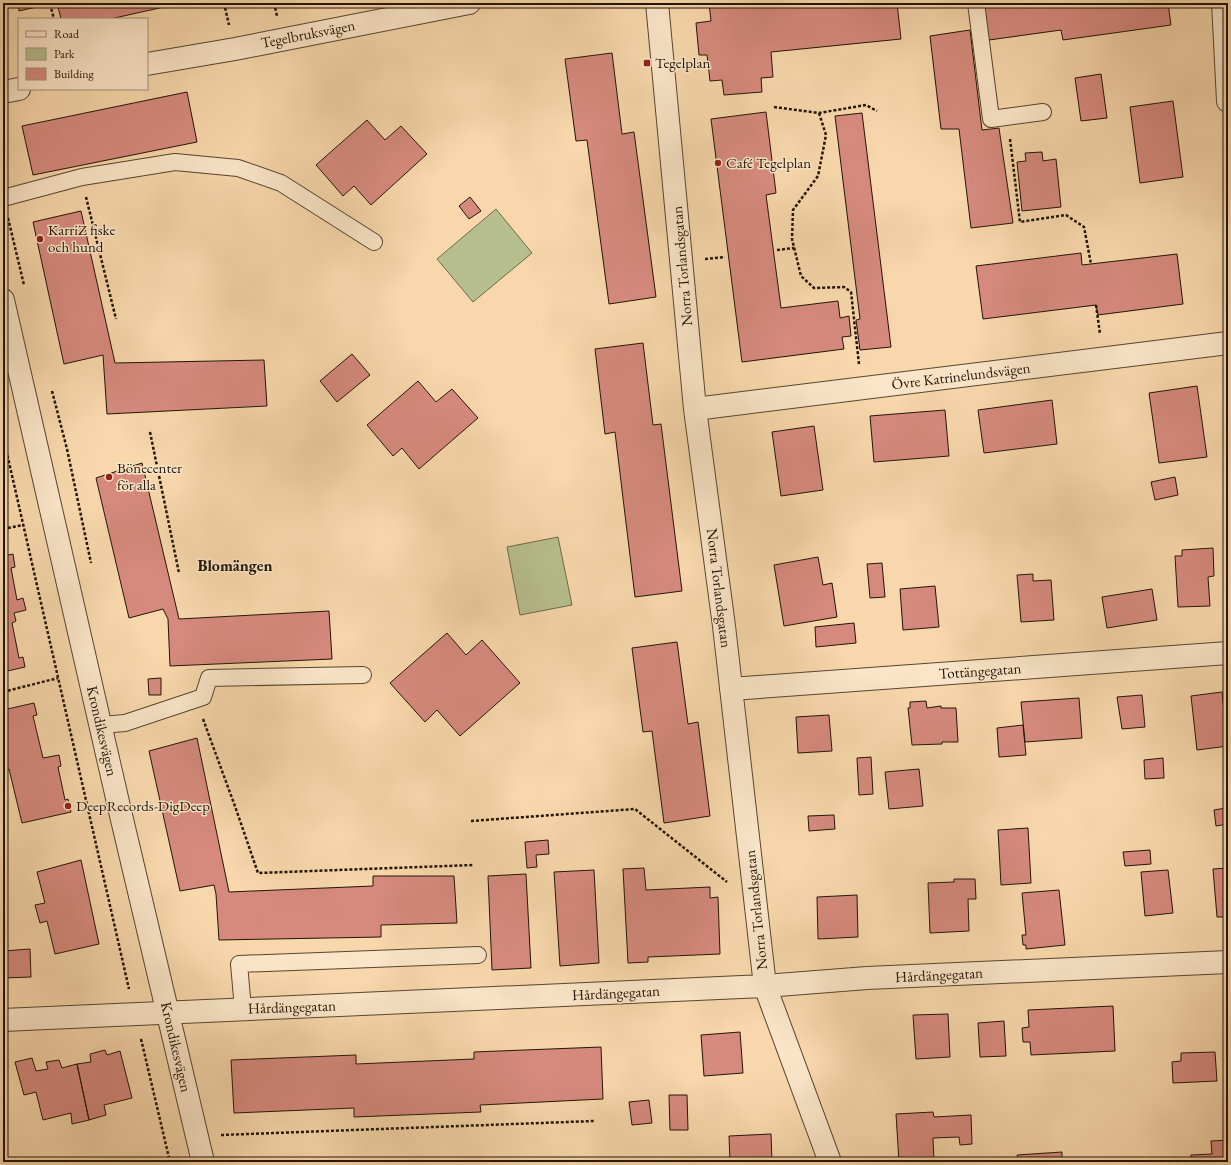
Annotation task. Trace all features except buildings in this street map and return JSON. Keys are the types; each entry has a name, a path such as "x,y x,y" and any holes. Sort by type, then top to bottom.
{"street":[{"name":"Tegelbruksvägen","path":"148,64 469,3"},
{"name":"Norra Torlandsgatan","path":"657,3 695,409 732,689 765,986 830,1162"},
{"path":"1223,3 1228,101"},
{"path":"3,92 18,89"},
{"name":"Krondikesvägen","path":"3,300 203,1162"},
{"name":"Övre Katrinelundsvägen","path":"695,409 1228,343"},
{"name":"Tottängegatan","path":"732,689 1228,653"},
{"name":"Hårdängegatan","path":"3,1020 765,986 867,978 1228,962"}],"lane":[{"path":"976,3 991,118 1042,112"},
{"path":"3,198 82,177 176,162 238,168 281,183 374,242"},
{"path":"101,725 125,723 204,697 209,678 363,675"},
{"path":"243,1009 239,964 478,955"}],"path":[{"path":"50,4 54,18"},
{"path":"774,107 819,113 866,105 877,111"},
{"path":"819,113 826,135 818,176 793,210 792,239 801,276 814,288 844,287 851,292 862,388"},
{"path":"1007,116 1020,222 1066,215 1084,227 1091,264"},
{"path":"82,177 116,319"},
{"path":"777,250 794,248"},
{"path":"1096,305 1103,358"},
{"path":"150,432 179,573"},
{"path":"3,436 170,1162"},
{"path":"3,529 23,525"},
{"path":"3,692 58,678"},
{"path":"196,699 258,873 473,865"},
{"path":"471,821 635,809 756,904"},
{"path":"197,1138 223,1135 594,1121"}],"green space":[{"path":"496,209 532,253 473,302 437,259"},
{"path":"558,537 572,605 520,615 507,547"}],"place":[{"name":"Tegelplan","path":"647,63"},
{"name":"Café Tegelplan","path":"718,163"},
{"name":"KarriZ fiske och hund","path":"40,239"},
{"name":"Bönecenter för alla","path":"109,477"},
{"name":"DeepRecords-DigDeep","path":"68,806"}],"district":[{"name":"Blomängen","path":"235,565"}]}
